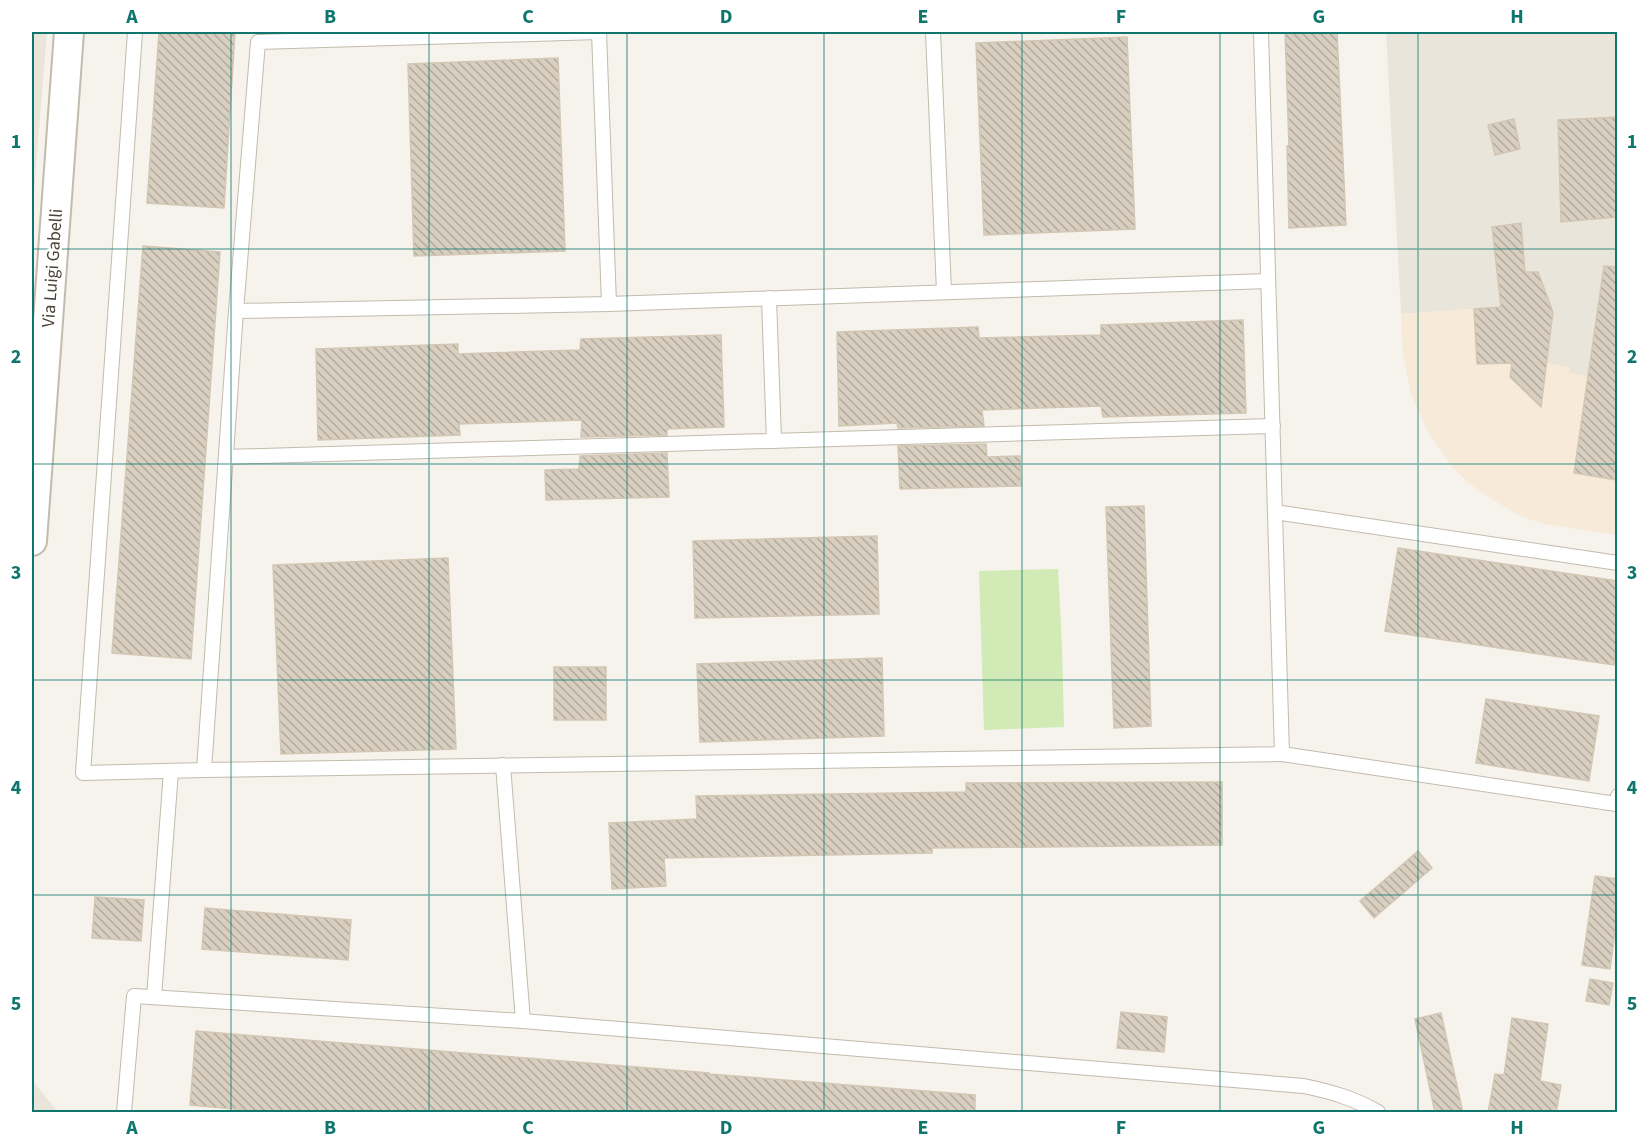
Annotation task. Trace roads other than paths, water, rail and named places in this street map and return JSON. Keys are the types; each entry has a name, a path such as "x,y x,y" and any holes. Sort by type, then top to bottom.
{"street":[{"name":"Via Luigi Gabelli","path":"32,541 69,32"}],"lane":[{"path":"135,32 83,773 1282,754 1616,804 1617,796"},
{"path":"204,770 255,37 599,32 609,304"},
{"path":"933,32 944,292"},
{"path":"1261,32 1282,754"},
{"path":"236,311 609,304 1268,281"},
{"path":"769,298 774,441"},
{"path":"226,458 1273,426"},
{"path":"1275,512 1617,563"},
{"path":"503,765 523,1021"},
{"path":"154,997 171,771"},
{"path":"124,1113 134,996 523,1021 1304,1086 1334,1092 1362,1103 1378,1113"}]}
